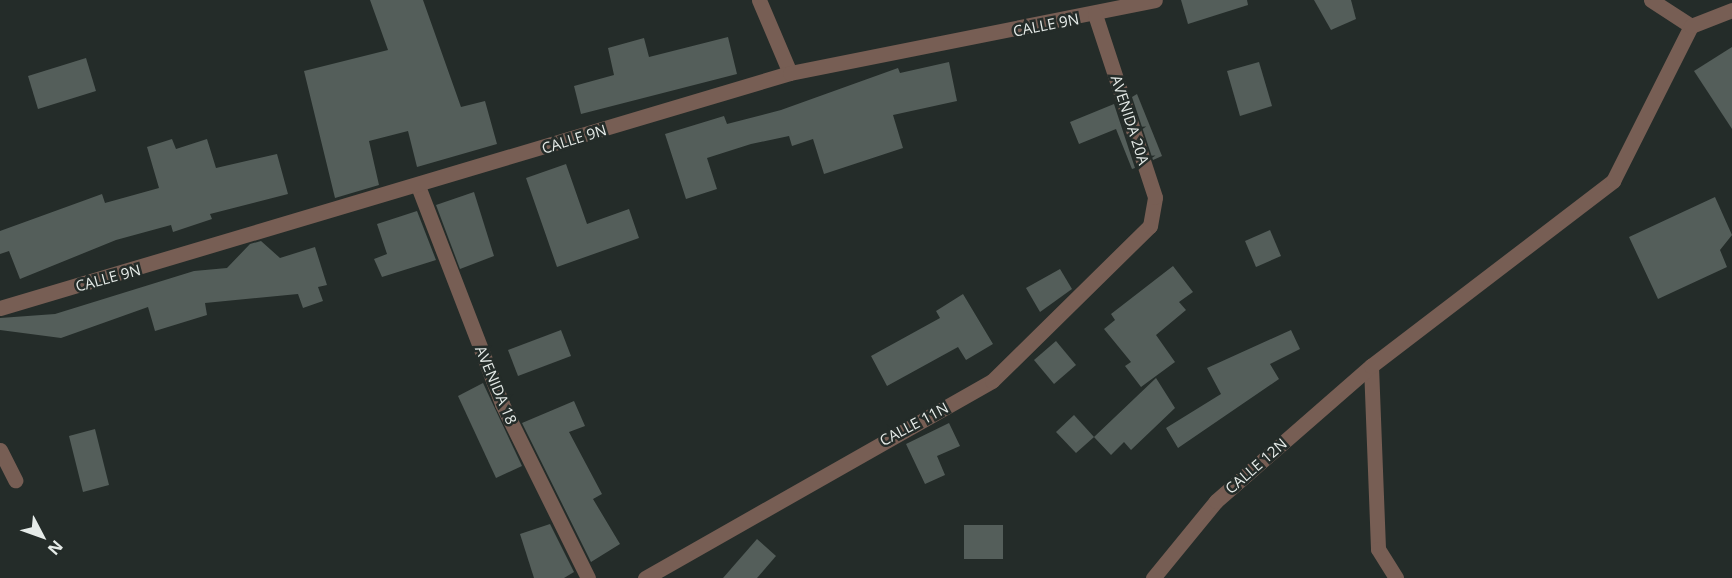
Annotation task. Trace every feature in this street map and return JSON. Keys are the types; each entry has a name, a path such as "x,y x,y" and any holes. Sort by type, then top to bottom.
{"street":[{"path":"759,0 790,73"},
{"name":"CALLE 9N","path":"0,308 418,186 790,73 1095,15 1155,0"},
{"path":"1651,0 1691,26 1732,10"},
{"name":"AVENIDA 20A","path":"1095,15 1155,197 1150,226"},
{"name":"CALLE 12N","path":"1153,578 1216,501 1371,366 1613,181 1691,26"},
{"name":"AVENIDA 18","path":"418,186 502,404 588,578"},
{"name":"CALLE 11N","path":"645,578 992,381 1150,226"},
{"path":"1371,366 1378,549 1396,578"},
{"path":"0,450 15,480"}],"building":[{"path":"370,0 423,0 461,107 485,101 497,144 417,167 408,131 369,141 379,185 335,198 304,71 388,50"},
{"path":"1181,0 1247,0 1248,5 1188,24"},
{"path":"1314,0 1351,0 1356,19 1331,30"},
{"path":"728,37 737,74 581,114 574,86 614,75 608,48 644,38 649,57"},
{"path":"1732,47 1732,129 1694,71"},
{"path":"86,58 96,91 38,109 28,76"},
{"path":"949,62 957,101 893,115 903,148 824,174 813,139 792,146 789,136 751,144 707,158 717,189 686,199 665,134 724,116 727,124 781,110 898,68 900,73"},
{"path":"1259,62 1272,106 1240,116 1227,71"},
{"path":"1137,94 1162,156 1153,160 1132,97"},
{"path":"1114,104 1135,168 1132,169 1116,129 1079,144 1070,122"},
{"path":"172,139 176,149 207,139 216,168 277,154 288,194 210,214 212,219 173,232 171,225 116,240 20,279 9,251 0,254 0,231 102,194 105,203 159,188 147,147"},
{"path":"566,164 587,224 629,209 639,238 557,267 526,178"},
{"path":"474,192 494,256 460,269 436,205"},
{"path":"1715,197 1732,235 1720,250 1727,267 1658,299 1629,237"},
{"path":"417,211 436,260 382,277 374,259 387,254 377,224"},
{"path":"1270,230 1281,256 1256,267 1245,241"},
{"path":"261,241 280,258 315,247 327,285 318,287 323,301 303,308 298,294 205,303 207,315 155,331 148,307 61,338 0,330 0,318 55,314 194,271 227,268 250,244"},
{"path":"1173,266 1193,292 1179,302 1186,310 1156,335 1175,362 1141,387 1125,366 1131,362 1104,329 1115,320 1111,314"},
{"path":"1060,269 1072,289 1040,312 1026,288"},
{"path":"963,294 993,344 966,360 958,347 887,386 871,356 940,318 936,311"},
{"path":"561,330 571,356 518,376 508,350"},
{"path":"1291,330 1300,349 1270,364 1279,379 1178,448 1166,428 1221,394 1207,368"},
{"path":"1056,341 1076,365 1054,384 1034,360"},
{"path":"1156,378 1175,408 1131,450 1124,442 1111,455 1094,437"},
{"path":"483,383 522,466 496,478 458,396"},
{"path":"574,401 585,426 569,432 602,494 593,499 620,544 591,562 522,423"},
{"path":"1074,415 1094,437 1076,453 1056,432"},
{"path":"949,423 960,446 937,456 945,475 925,484 906,444"},
{"path":"95,429 109,485 83,492 69,436"},
{"path":"550,524 574,572 564,578 534,578 520,534"},
{"path":"964,525 1003,525 1003,559 964,559"},
{"path":"757,539 776,556 757,578 723,578"}]}
